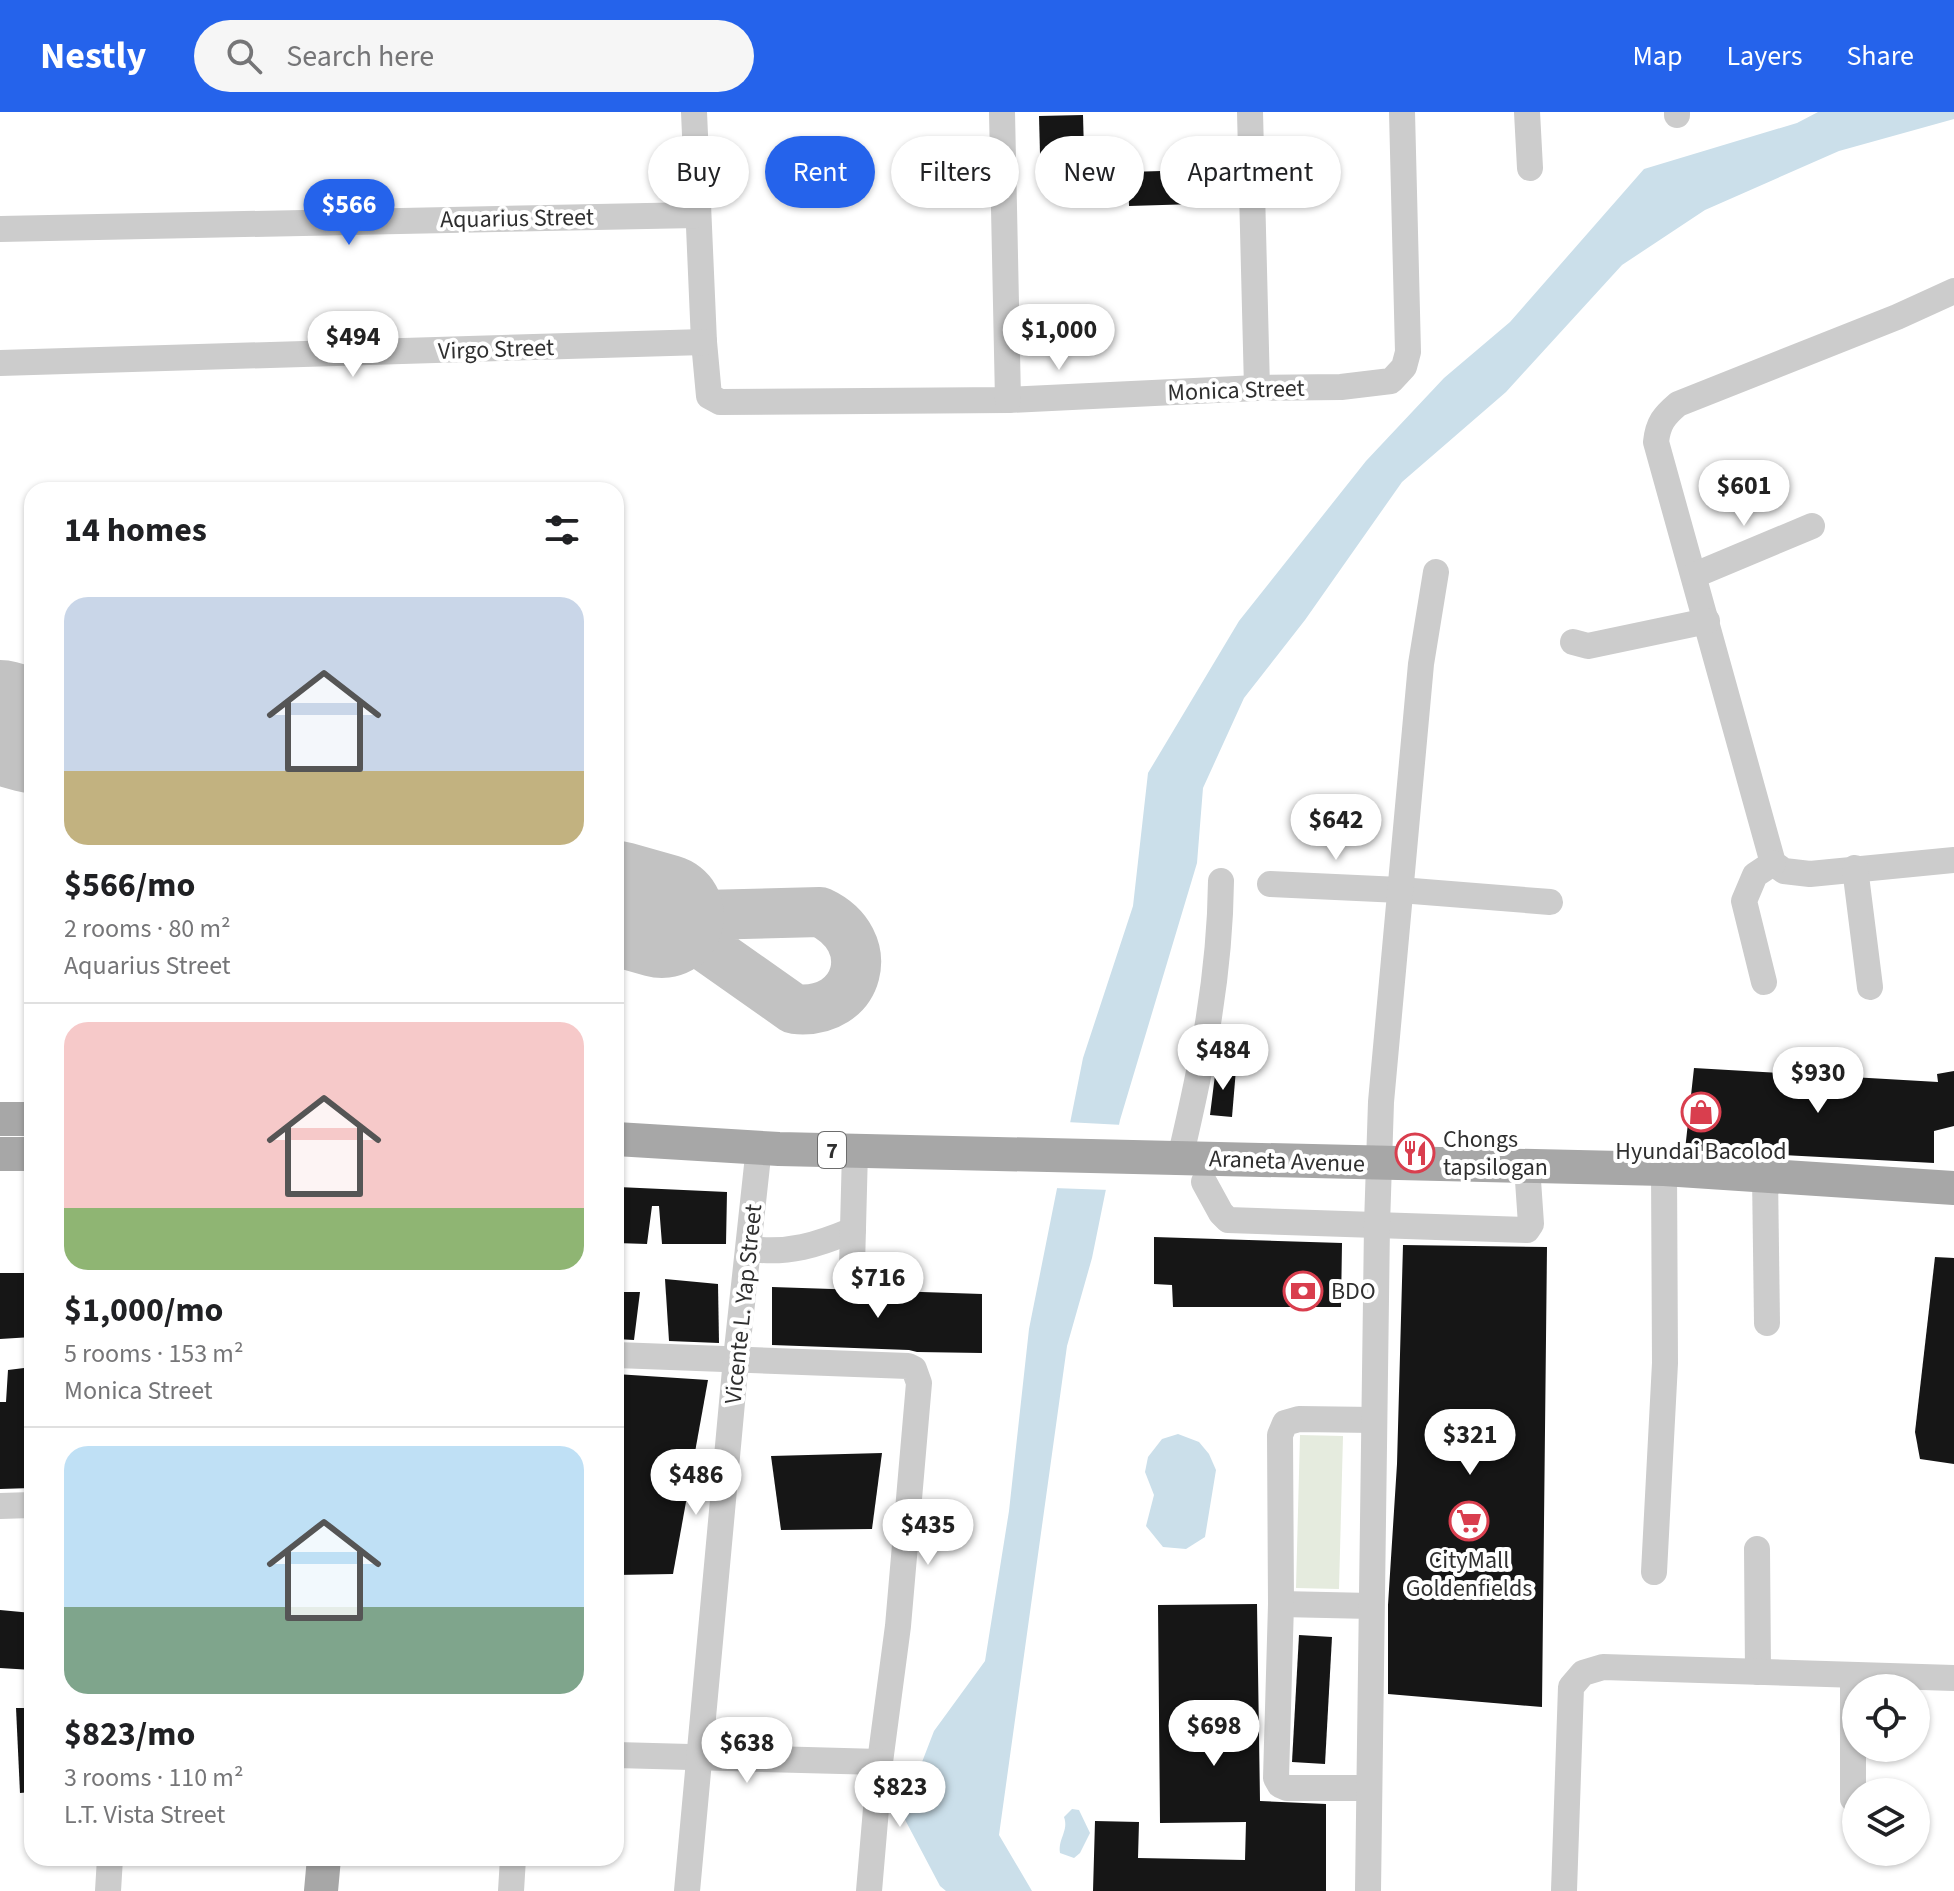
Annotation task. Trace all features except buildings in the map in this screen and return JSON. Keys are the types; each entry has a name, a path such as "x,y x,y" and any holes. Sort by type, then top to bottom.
{"main road":[{"path":"0,1119 24,1119"},
{"name":"Araneta Avenue","path":"624,1140 855,1151 1664,1169 1954,1188"},
{"path":"0,1154 24,1154"},
{"path":"321,1891 323,1866"}],"street":[{"path":"694,112 704,342"},
{"path":"1002,112 1008,400"},
{"path":"1250,112 1257,388"},
{"name":"Monica Street","path":"704,342 707,391 711,399 720,402 1008,400 1341,387 1391,381 1404,367 1408,352 1402,112"},
{"path":"1527,112 1530,168"},
{"name":"Aquarius Street","path":"0,229 697,215"},
{"path":"1954,291 1897,317 1678,404 1663,417 1657,428 1656,442 1773,863 1784,871 1810,874 1954,860"},
{"name":"Virgo Street","path":"0,363 704,342"},
{"path":"1695,575 1812,526"},
{"path":"1368,1891 1378,1164 1421,664 1436,572"},
{"path":"1573,642 1588,646 1707,621"},
{"path":"1764,982 1744,901 1755,875 1773,863"},
{"path":"1855,868 1870,987"},
{"path":"1180,1158 1205,1050 1220,936 1221,881"},
{"path":"1270,884 1550,902"},
{"name":"Vicente L. Yap Street","path":"687,1891 736,1359 759,1147"},
{"path":"852,1266 855,1151"},
{"path":"1204,1182 1228,1220 1527,1230 1531,1224 1527,1166"},
{"path":"1654,1572 1665,1363 1664,1169"},
{"path":"1765,1175 1767,1323"},
{"path":"750,1249 793,1251 853,1230"},
{"path":"624,1355 908,1366 917,1375 919,1383 898,1626 880,1762 869,1891"},
{"path":"1369,1788 1287,1788 1280,1785 1276,1778 1281,1604 1280,1435 1285,1423 1299,1419 1374,1420"},
{"path":"0,1506 24,1505"},
{"path":"1757,1549 1758,1672"},
{"path":"1281,1604 1371,1606"},
{"path":"1564,1891 1571,1687 1577,1679 1592,1669 1603,1667 1842,1676"},
{"path":"1930,1678 1954,1678"},
{"path":"624,1755 880,1762"},
{"path":"108,1891 110,1866"},
{"path":"511,1891 513,1866"}],"shaded area":[{"path":"1300,1435 1343,1436 1339,1589 1296,1588"}],"water":[{"path":"1818,112 1954,112 1954,119 1839,151 1705,210 1622,265 1506,392 1402,482 1305,620 1244,698 1203,788 1197,863 1120,1120 1092,1258 1067,1346 999,1835 1032,1891 946,1891 940,1886 902,1814 934,1731 985,1661 1009,1511 1029,1329 1083,1058 1133,906 1148,773 1239,621 1366,461 1444,378 1510,322 1644,169 1797,123"},
{"path":"1178,1434 1199,1442 1216,1470 1205,1537 1186,1549 1163,1547 1146,1526 1154,1495 1145,1472 1148,1457 1162,1439"},
{"path":"1072,1809 1079,1810 1090,1833 1074,1858 1060,1853 1064,1817"}],"pier":[{"path":"1066,1122 1123,1125 1110,1190 1053,1188"}],"taxiway":[{"path":"820,912 839,924 851,940 856,957 855,974 847,989 835,1001 817,1008 794,1009 662,916 820,912"}],"runway":[{"path":"0,722 24,729"},
{"path":"624,905 662,916"}],"place":[{"name":"Hyundai Bacolod","path":"1701,1112"},
{"name":"Chongs tapsilogan","path":"1415,1153"},
{"name":"BDO","path":"1303,1291"},
{"name":"CityMall Goldenfields","path":"1469,1521"}]}
